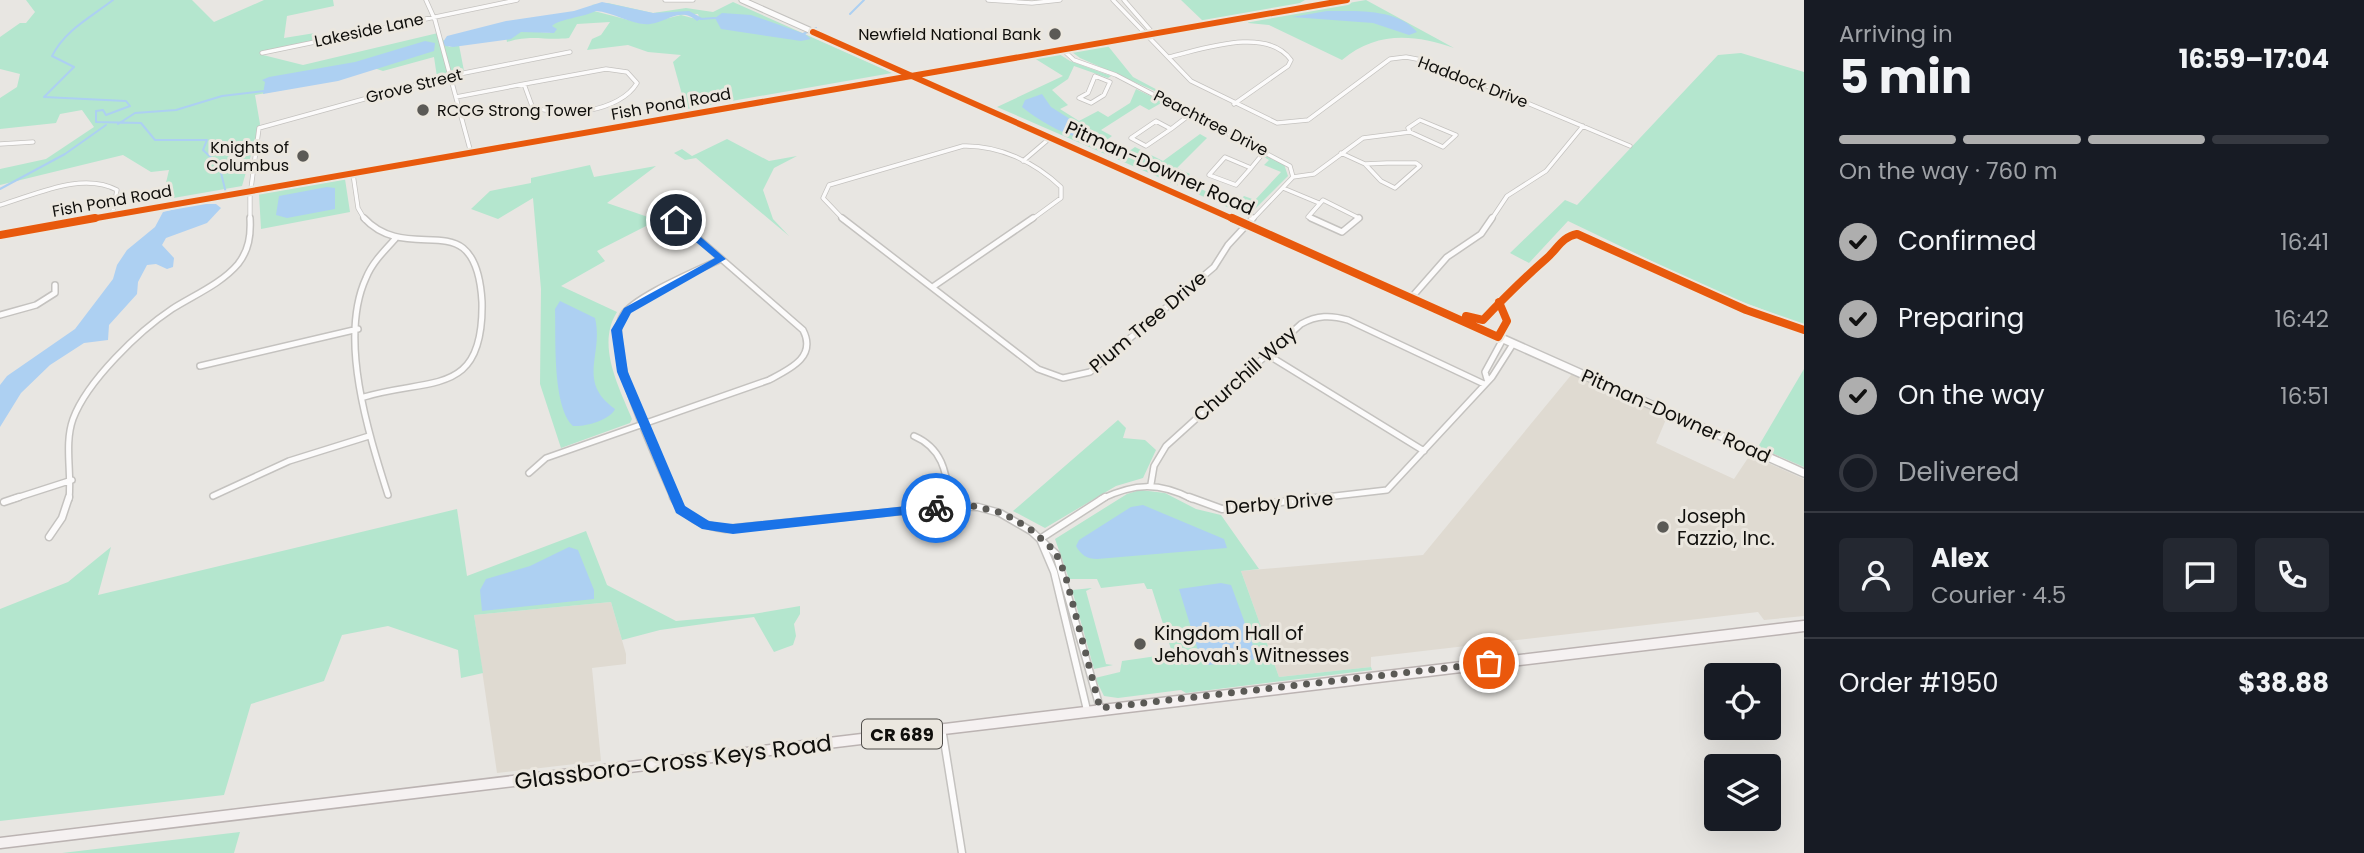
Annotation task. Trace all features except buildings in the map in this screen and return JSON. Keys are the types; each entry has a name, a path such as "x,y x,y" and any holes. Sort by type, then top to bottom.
{"main road":[{"name":"Glassboro-Cross Keys Road","path":"0,843 820,746 1087,709 1804,626"}],"street":[{"path":"426,0 442,46 471,153"},
{"name":"Lakeside Lane","path":"262,53 517,0"},
{"path":"665,0 693,0"},
{"name":"Pitman-Downer Road","path":"743,0 1804,473"},
{"path":"988,0 1032,3 1060,0"},
{"name":"Haddock Drive","path":"1113,0 1194,83 1273,122 1303,122 1385,62 1406,57 1427,61 1630,146"},
{"path":"1124,0 1151,31 1149,34"},
{"name":"Fish Pond Road","path":"0,235 1347,0"},
{"path":"1133,22 1142,20"},
{"path":"1169,57 1259,41 1286,51 1292,60 1288,66 1234,103"},
{"name":"Peachtree Drive","path":"1062,50 1074,60 1116,75 1265,151 1290,166 1293,177"},
{"name":"Grove Street","path":"251,191 255,178 259,128 449,76 570,52"},
{"path":"893,79 898,74 895,67"},
{"path":"456,97 524,84 611,69 627,72 637,83 630,96 617,102 552,113 532,106 524,84"},
{"path":"933,84 929,77 938,72"},
{"path":"1110,82 1095,76 1088,93 1079,98 1091,103 1104,95 1116,75"},
{"path":"1171,128 1156,121 1131,138 1146,146 1192,113"},
{"path":"1247,225 1293,177 1310,176 1363,138 1409,132 1443,147 1456,135 1420,120 1408,128 1409,132"},
{"path":"1411,298 1447,257 1485,229 1507,196 1546,171 1583,126"},
{"path":"1023,162 1050,138"},
{"path":"0,144 33,142"},
{"name":"Plum Tree Drive","path":"934,286 1061,198 1061,187 1057,182 988,146 963,146 836,181 825,192 823,198 834,212 934,286 1038,369 1054,377 1078,377 1099,365 1214,267 1247,225"},
{"path":"1251,168 1224,157 1209,175 1236,186 1251,168 1265,151"},
{"path":"1341,153 1365,164 1381,181 1395,188 1420,166 1406,162 1365,164"},
{"path":"353,174 352,192 359,214 374,230 395,239 446,243 462,248 470,255 482,300 477,347 464,369 445,380 364,397"},
{"path":"0,205 77,184 96,182 117,190 112,216"},
{"path":"1283,188 1319,204"},
{"path":"49,537 64,520 72,498 69,442 72,420 81,403 149,328 219,280 245,256 250,242 251,191"},
{"path":"1323,200 1359,218 1342,232 1308,217 1319,204 1323,200"},
{"path":"529,472 542,460 769,380 801,361 808,352 809,340 803,330 678,221 665,218"},
{"path":"388,495 369,436 358,329 364,283 373,264 395,239"},
{"path":"721,259 640,302 627,310 618,322 619,360 677,503 689,517 706,526 733,529 951,506 973,506 1003,513 1021,523 1051,547 1060,560 1100,708"},
{"path":"0,315 47,301 55,293 55,285"},
{"name":"Churchill Way","path":"1151,484 1154,466 1166,446 1307,320 1334,317 1355,323 1486,382"},
{"path":"200,366 358,329"},
{"name":"Derby Drive","path":"1486,382 1485,372 1503,339"},
{"name":"Derby Drive","path":"1151,484 1172,489 1199,504 1222,509 1369,494 1391,488 1492,377 1513,344"},
{"path":"1268,355 1424,451"},
{"path":"213,496 289,461 369,436"},
{"path":"914,436 931,443 938,452 951,506"},
{"path":"4,502 72,480"},
{"path":"1040,539 1123,489 1151,484"},
{"path":"1040,539 1054,572 1087,709"},
{"path":"942,728 962,853"}],"shaded area":[{"path":"1572,374 1667,417 1656,443 1734,479 1750,455 1804,479 1804,616 1764,620 1758,612 1371,657 1371,667 1279,677 1241,571 1423,555"},
{"path":"611,602 626,654 626,664 592,668 601,761 497,773 474,615"}],"green space":[{"path":"26,0 192,0 214,22 264,0 333,0 334,6 287,16 284,38 315,33 314,41 259,54 303,65 438,33 449,47 459,45 464,71 437,77 434,57 383,71 374,68 331,81 255,95 260,124 242,186 162,200 169,170 151,172 123,155 0,185 0,169 46,159 94,127 82,110 60,114 56,123 0,129 0,98 17,87 20,74 0,69 0,37 20,23 26,23 35,12"},
{"path":"1181,0 1305,0 1295,6 1203,21"},
{"path":"1366,0 1454,48 1424,40 1396,38 1368,44 1342,60 1269,25 1248,23 1249,20"},
{"path":"733,2 892,73 686,109 673,62 681,55 648,52 628,45 587,50 592,39 601,35 610,22 577,24 569,38 524,38 507,42 506,36 519,30 550,33 553,22 594,11 644,24 681,15 700,20 698,14 645,16 591,5 608,3 653,13 686,8 713,12"},
{"path":"1108,46 1133,77 1182,103 1072,52"},
{"path":"1741,53 1804,72 1804,325 1716,292 1568,221 1529,263 1510,253 1565,200 1577,205 1718,55"},
{"path":"1059,54 1070,61 1111,76 1108,78 1074,66 1068,79 1052,90 1068,105 1060,109 1079,121 1098,111 1108,117 1130,103 1136,89 1163,102 1149,110 1140,105 1101,130 1112,136 1104,142 1125,154 1135,147 1163,161 1200,134 1207,138 1177,168 1190,174 1184,181 1235,205 1244,196 1255,200 1281,172 1264,165 1269,160 1264,157 1284,164 1288,176 1248,216 997,107 1063,76 1034,58"},
{"path":"727,139 769,161 797,156 774,168 763,190 773,219 789,236 696,158 685,160 674,153 682,149 692,156"},
{"path":"590,165 594,177 656,166 607,203 648,217 650,224 597,251 605,261 561,286 617,312 611,325 609,352 616,380 632,419 630,423 561,448 540,384 541,289 533,198 498,219 471,209 490,191 531,183 531,178"},
{"path":"345,179 350,212 261,229 259,194"},
{"path":"1804,369 1804,467 1758,447"},
{"path":"1118,420 1126,428 1123,438 1145,440 1156,450 1143,478 1116,486 1045,528 1013,511"},
{"path":"1140,490 1165,493 1196,509 1221,515 1259,569 1241,571 1279,677 1371,667 1372,670 1186,693 1181,690 1118,698 1104,696 1095,678 1120,672 1122,661 1164,655 1171,649 1152,589 1147,589 1144,583 1101,588 1097,579 1069,579 1055,539 1127,494"},
{"path":"457,509 467,576 586,531 607,585 676,621 753,614 800,606 800,614 794,624 796,636 793,645 774,652 754,617 660,630 622,640 611,602 474,615 483,673 461,678 458,650 388,626 342,635 324,681 251,704 224,795 0,821 0,609 68,582 111,547 98,595"},
{"path":"1092,588 1086,591 1106,664 1113,665 1094,669 1072,590"},
{"path":"240,832 234,853 62,853"}],"water":[{"path":"602,2 653,13 689,11 702,18 697,21 680,15 644,24 596,11 555,24 552,26 557,29 554,33 521,32 511,39 453,47 445,46 443,42 447,36 506,21 574,11"},
{"path":"1327,11 1375,12 1399,19 1417,32 1409,35 1373,23 1292,17"},
{"path":"722,13 751,15 805,34 811,39 801,41 721,29 715,18"},
{"path":"425,41 435,43 434,51 338,81 263,94 265,82 262,80 269,77 355,62"},
{"path":"1042,94 1051,107 1089,131 1089,138 1064,132 1022,107 1025,100"},
{"path":"327,187 335,188 335,209 287,218 276,215 279,196"},
{"path":"196,204 216,204 221,208 207,223 166,238 162,245 174,258 173,267 167,269 156,264 147,265 138,282 137,294 109,325 108,340 84,343 50,365 21,393 0,427 0,385 7,376 75,329 113,279 117,265 127,250 155,227 163,212"},
{"path":"560,301 595,318 597,331 594,378 603,399 615,409 603,419 590,424 573,426 561,403 555,336 555,309"},
{"path":"1143,505 1224,539 1227,548 1097,559 1082,554 1076,546 1079,540 1131,507"},
{"path":"569,547 578,550 594,590 594,599 482,611 480,590 486,579 530,566"},
{"path":"1221,583 1231,585 1256,657 1252,660 1208,665 1201,660 1179,589"}],"waterway":[{"path":"113,0 79,25 57,47 52,56 74,67 44,97 126,101 130,106 106,115 103,110 96,111 96,122 120,123"},
{"path":"850,14 864,0"},
{"path":"700,19 715,18"},
{"path":"803,34 816,28"},
{"path":"120,123 135,113 176,110 222,96 264,91"},
{"path":"120,123 141,123 155,140 207,140 203,150 219,165 226,193"},
{"path":"0,189 65,154 106,125"}],"cycle path":[{"path":"0,235 1347,0"},
{"path":"813,32 1498,337 1507,321 1499,302"},
{"path":"1466,316 1483,320 1533,267 1547,258 1567,236 1577,234 1746,310 1804,330"}],"way so far":[{"path":"936,508 973,506 1003,513 1030,529 1055,551 1065,574 1100,708 1489,663"}],"place":[{"name":"Newfield National Bank","path":"1055,34"},
{"name":"RCCG Strong Tower","path":"423,110"},
{"name":"Knights of Columbus","path":"303,156"},
{"name":"Joseph Fazzio, Inc.","path":"1663,527"},
{"name":"Kingdom Hall of Jehovah's Witnesses","path":"1140,644"}],"route":[{"path":"676,220 721,259 627,310 618,322 616,330 623,372 674,499 681,509 689,517 706,526 733,529 936,508"}]}
